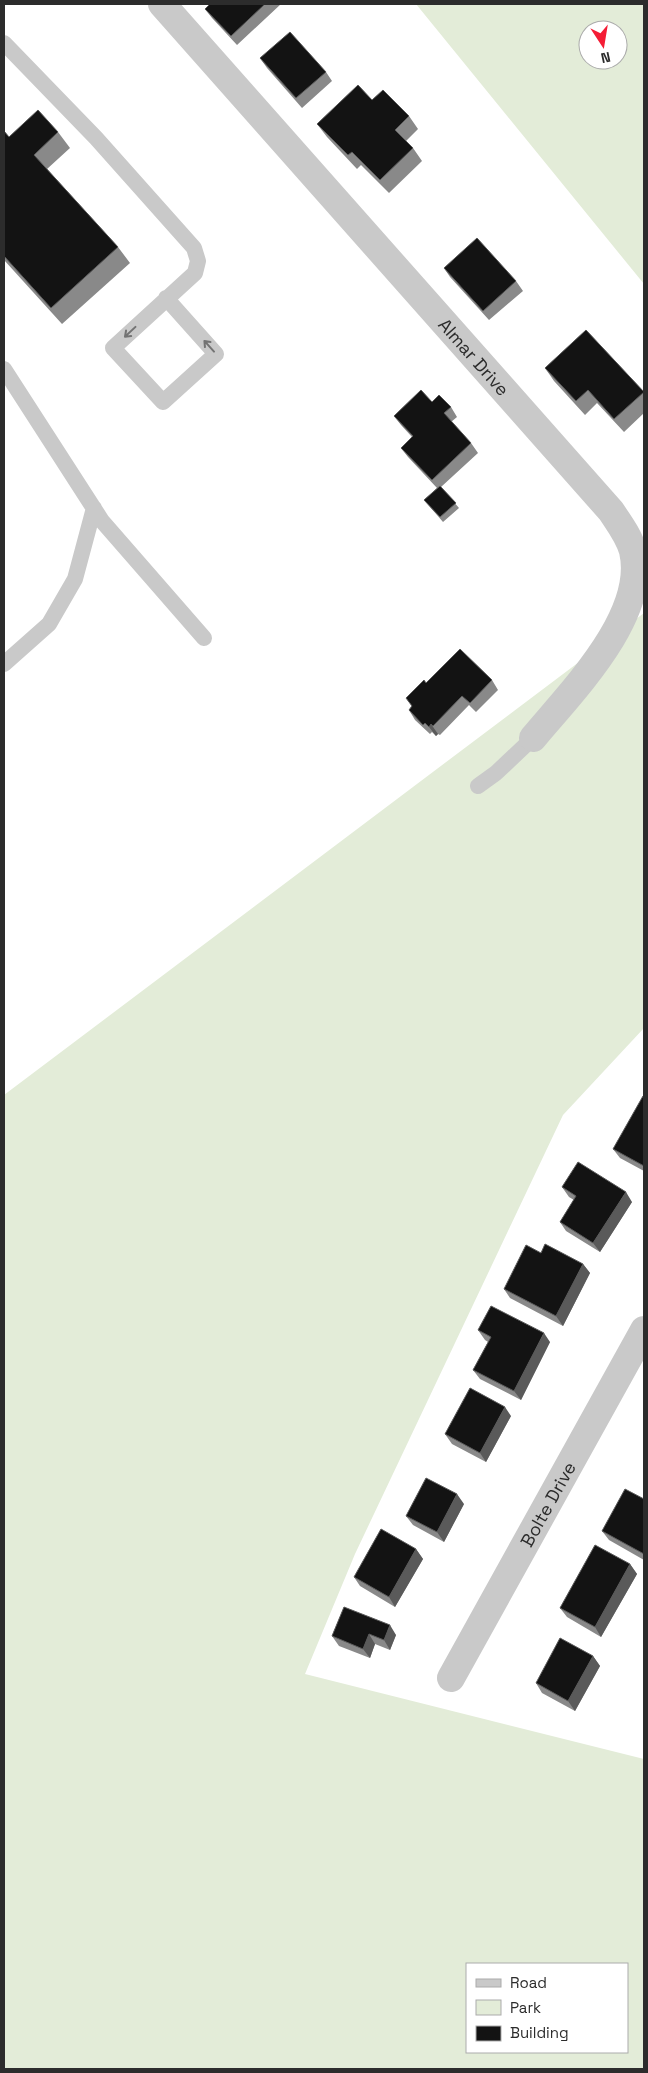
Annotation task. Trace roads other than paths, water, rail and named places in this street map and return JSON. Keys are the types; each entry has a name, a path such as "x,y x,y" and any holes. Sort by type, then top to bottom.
{"street":[{"name":"Almar Drive","path":"162,4 611,511 623,529 633,551 636,572 631,599 618,630 606,651 533,738"},
{"name":"Bolte Drive","path":"451,1678 644,1330"}],"lane":[{"path":"4,43 96,138 194,248 198,261 195,273 166,298 113,348 163,402 216,354 166,298"},
{"path":"4,370 102,521 204,638"},
{"path":"4,664 49,624 75,579 94,508"},
{"path":"478,786 496,773 533,738"}]}
